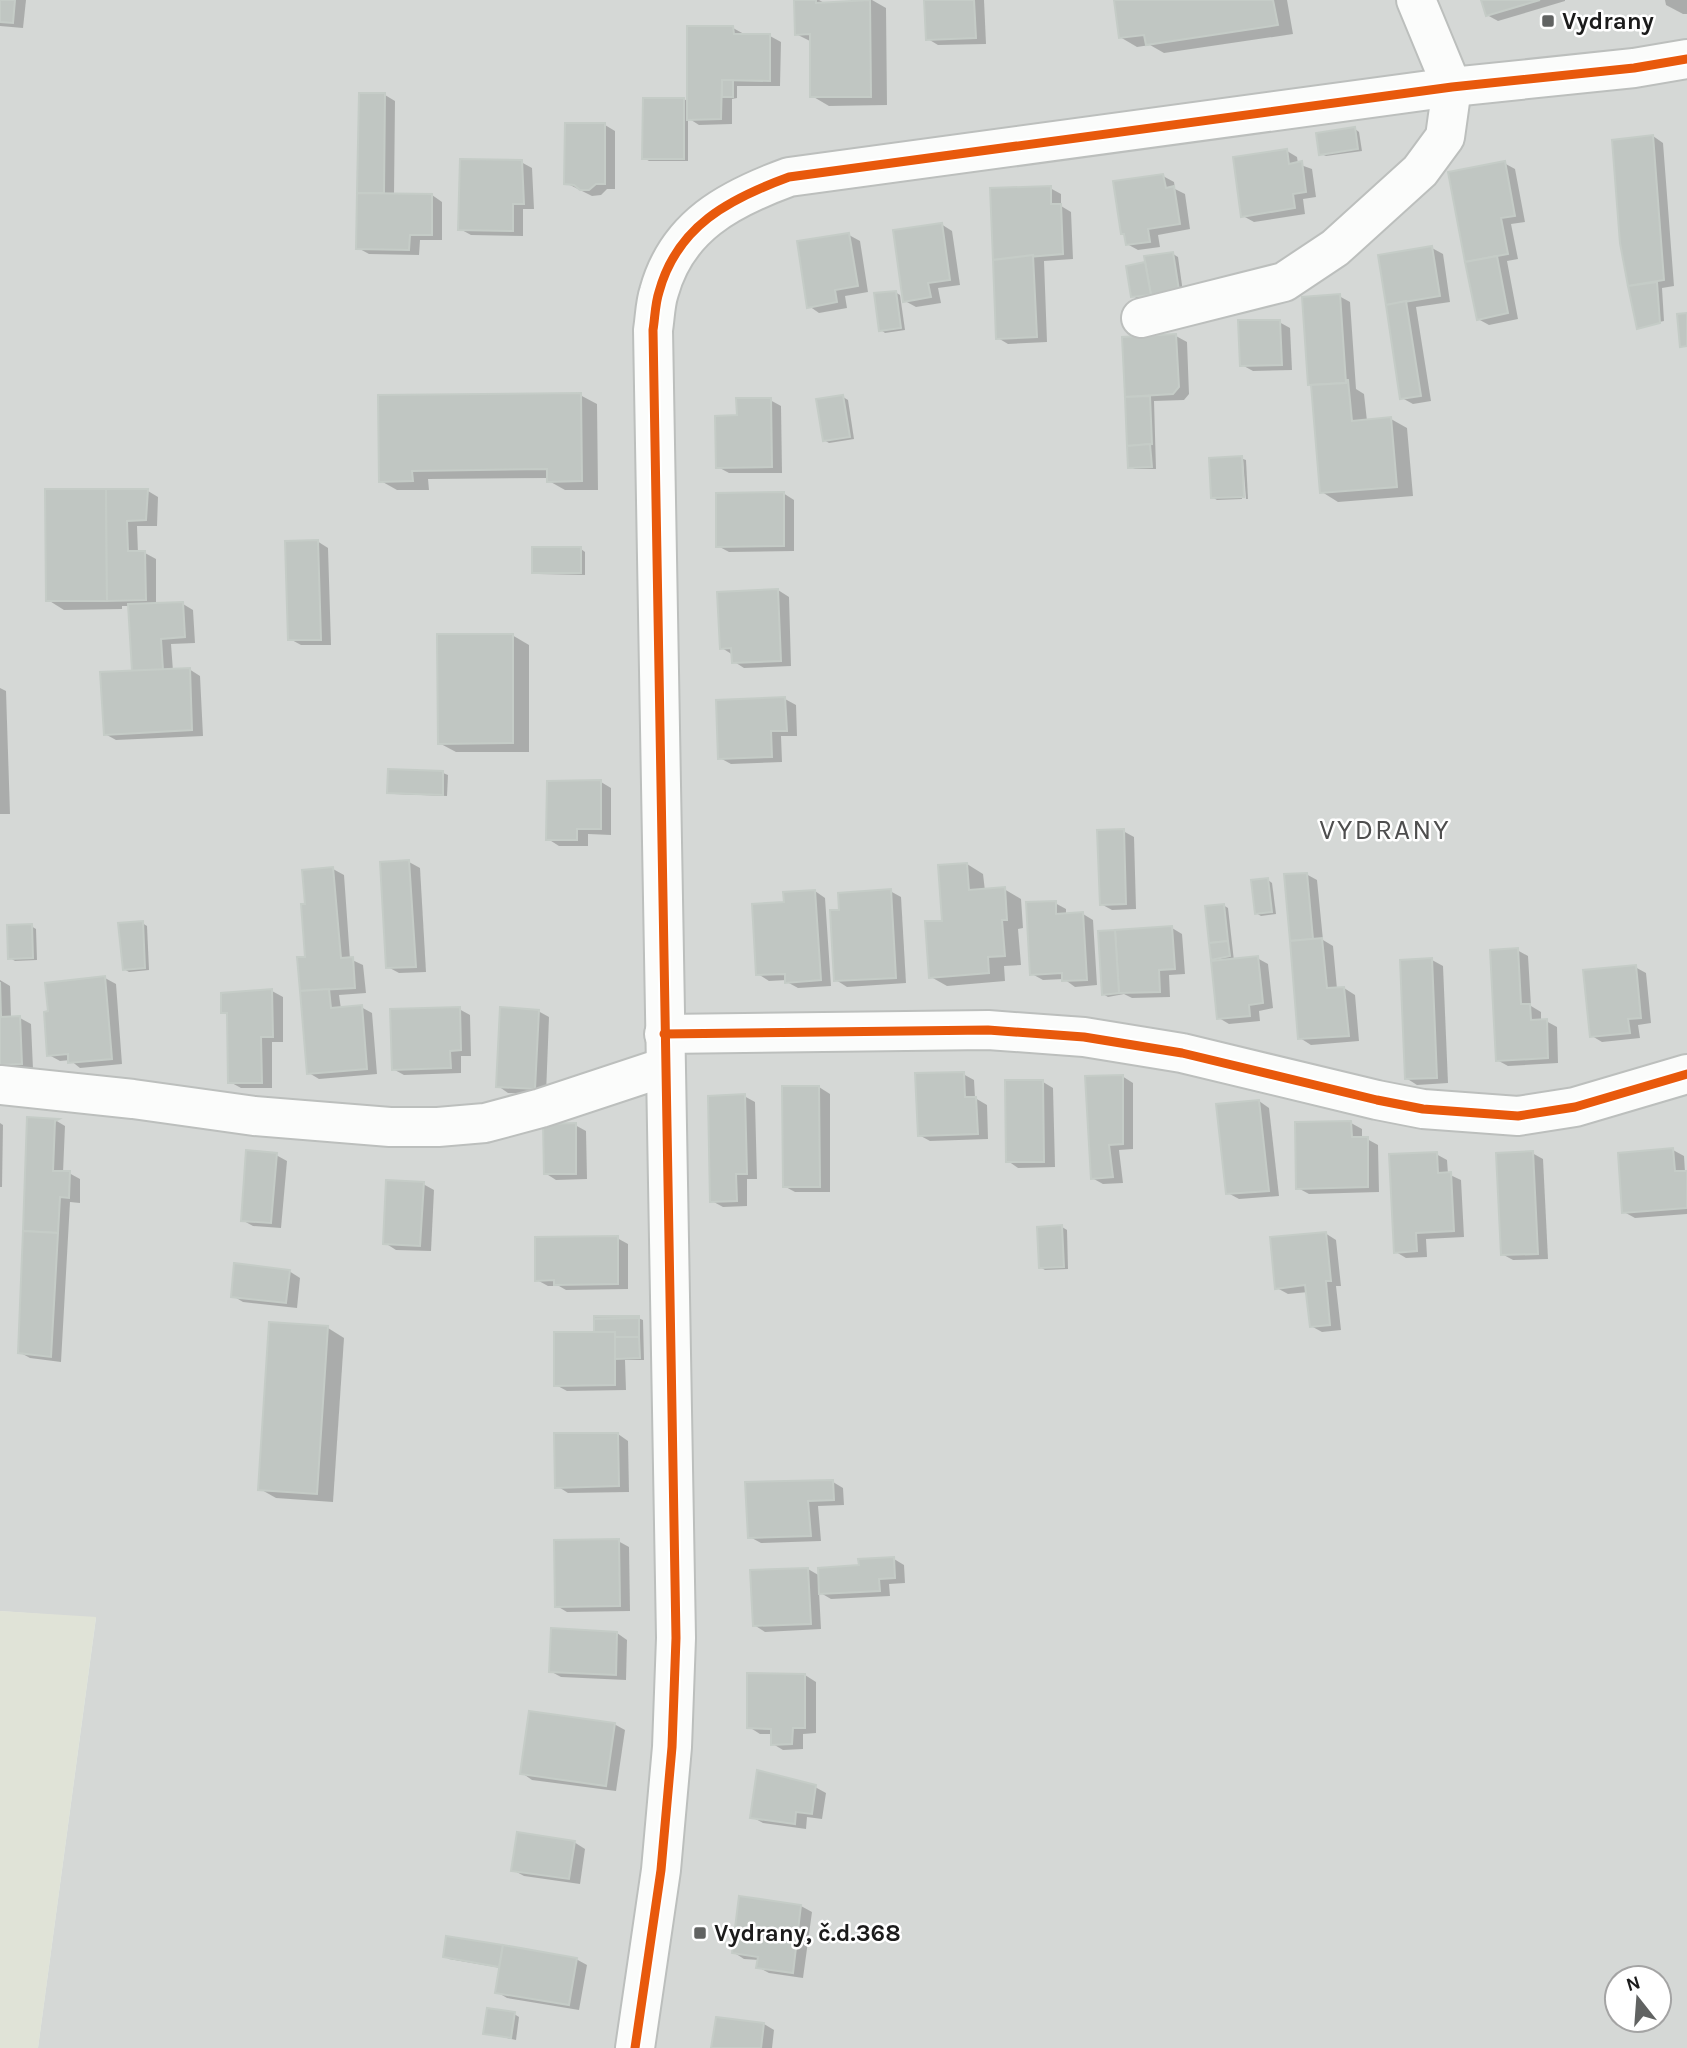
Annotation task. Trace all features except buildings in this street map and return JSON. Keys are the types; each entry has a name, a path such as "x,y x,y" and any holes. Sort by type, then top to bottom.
{"street":[{"path":"1141,318 1284,282 1335,248 1420,171 1445,136 1451,87 1416,0"},
{"path":"635,2048 661,1870 673,1747 676,1638 653,331 659,292 674,257 694,231 719,208 752,191 789,177 1451,87 1634,68 1687,59"},
{"path":"0,1085 133,1099 254,1116 390,1127 438,1127 497,1120 541,1108 664,1051 988,1030 1084,1037 1182,1053 1377,1100 1423,1108 1518,1116 1575,1107 1687,1074"}],"shaded area":[{"path":"0,0 1687,0 1687,2048 38,2048 96,1618 0,1611"},
{"path":"0,1611 96,1617 38,2048 0,2048"}],"cycle path":[{"path":"635,2048 661,1870 672,1747 676,1638 653,330 658,297 667,269 678,249 708,218 746,195 789,177 1452,87 1634,68 1687,59"},
{"path":"664,1034 988,1030 1084,1037 1182,1053 1423,1109 1518,1116 1575,1107 1687,1074"}],"place":[{"name":"Vydrany","path":"1548,21"},
{"name":"Vydrany, č.d.368","path":"700,1933"}],"district":[{"name":"VYDRANY","path":"1385,829"}]}
